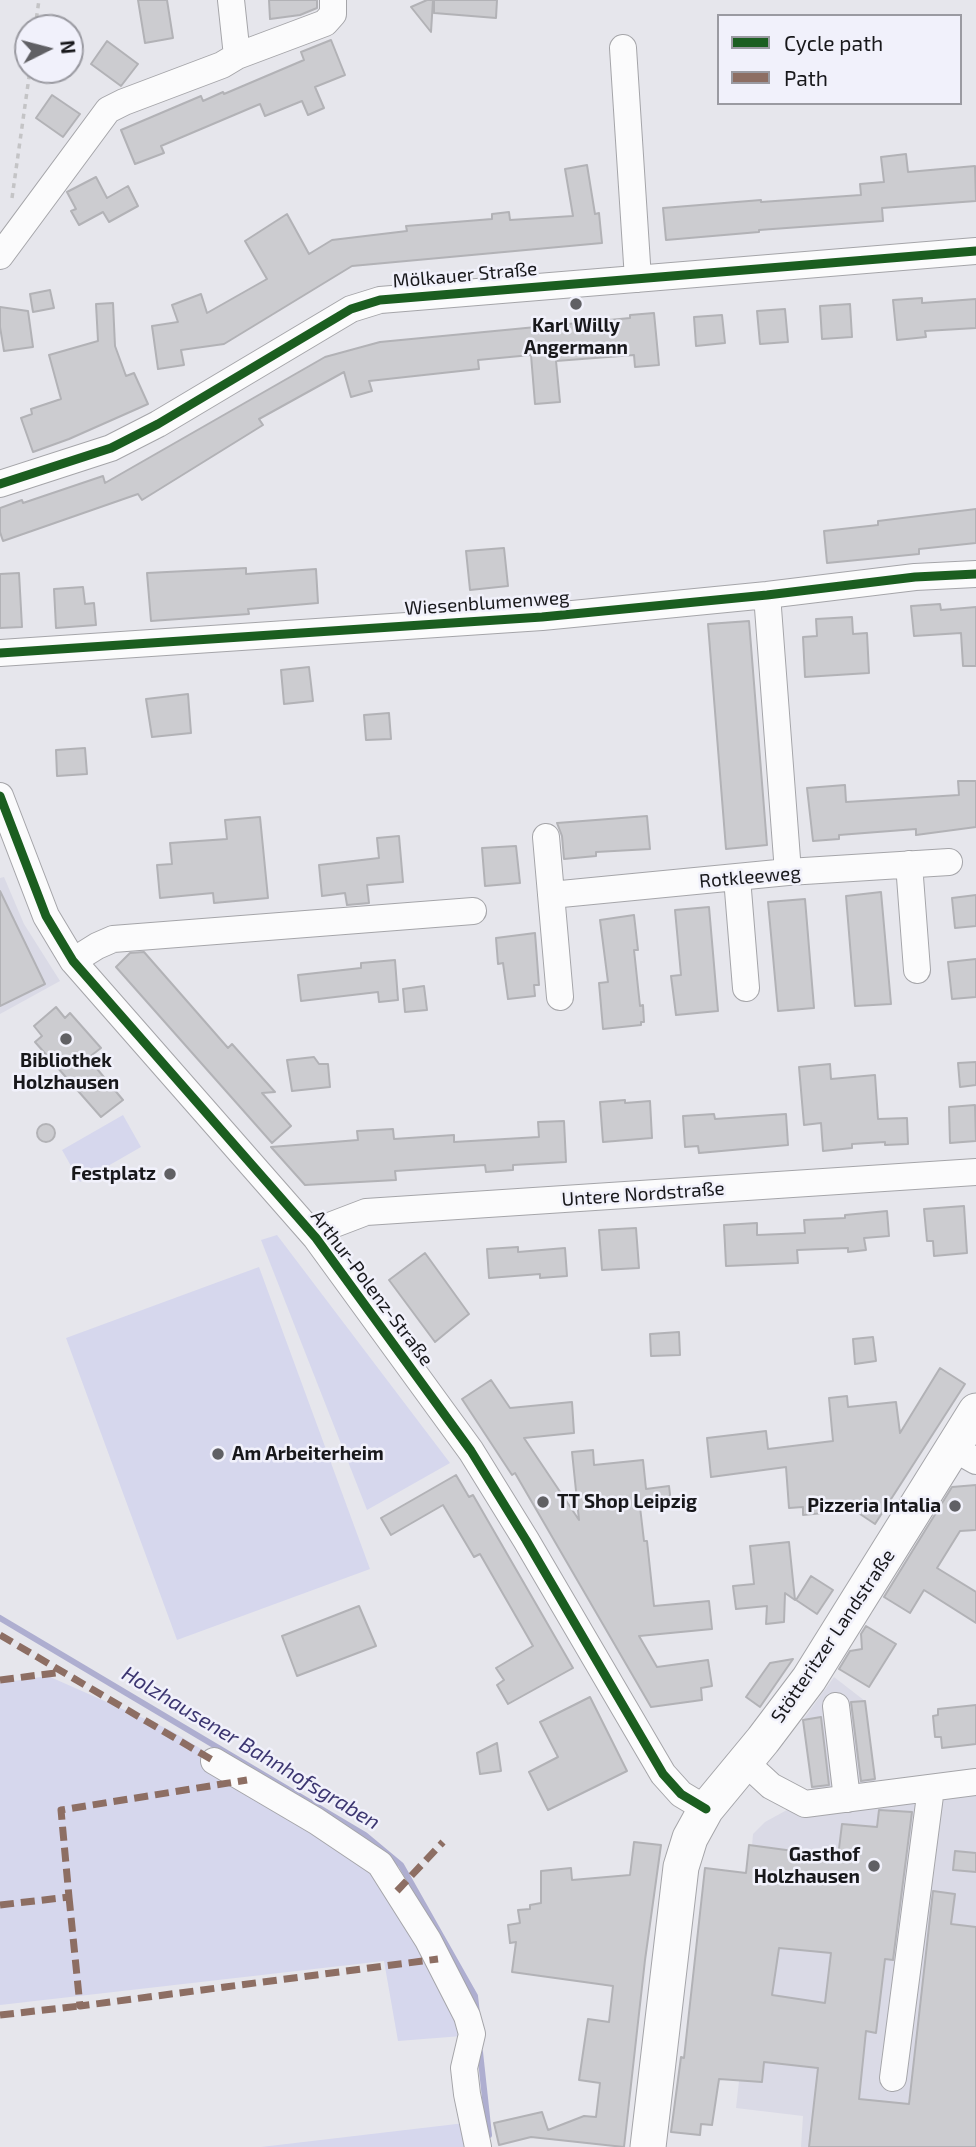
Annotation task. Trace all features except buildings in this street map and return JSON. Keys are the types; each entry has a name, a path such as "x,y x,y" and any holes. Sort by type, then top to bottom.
{"main road":[{"name":"Stötteritzer Landstraße","path":"648,2147 681,1867 690,1838 706,1810 809,1679 965,1454 976,1411"}],"street":[{"path":"231,0 237,56"},
{"path":"6,246 108,110 222,65 237,56 325,23 333,14 333,0"},
{"path":"623,48 638,279"},
{"name":"Mölkauer Straße","path":"0,484 111,448 158,424 351,309 380,300 976,251"},
{"name":"Wiesenblumenweg","path":"0,653 542,617 767,595 915,577 976,575"},
{"path":"767,595 788,872"},
{"name":"Arthur-Polenz-Straße","path":"0,796 46,916 73,961 316,1238 471,1451 663,1773 681,1794 706,1810"},
{"path":"546,837 560,998"},
{"name":"Rotkleeweg","path":"551,895 788,872 949,862"},
{"path":"909,864 917,970"},
{"path":"737,878 746,988"},
{"path":"73,961 113,939 473,911"},
{"name":"Untere Nordstraße","path":"316,1238 332,1225 366,1212 976,1172"},
{"path":"836,1706 847,1799"},
{"path":"214,1761 316,1821 380,1864 428,1940 467,2016 472,2034 464,2068 478,2147"},
{"path":"745,1762 771,1786 805,1804 976,1783"},
{"path":"893,2078 931,1788"}],"path":[{"path":"6,246 28,84"}],"shaded area":[{"path":"4,877 24,924 60,981 0,1014 0,878"},
{"path":"123,1115 141,1147 80,1182 62,1150"},
{"path":"277,1235 450,1463 367,1510 261,1240"},
{"name":"Am Arbeiterheim","path":"259,1267 370,1569 177,1640 66,1338"},
{"path":"48,1676 170,1730 380,1858 462,2036 398,2041 384,1961 0,2005 0,1683"},
{"path":"834,1677 865,1701 876,1785 813,1793 803,1720"},
{"path":"976,1777 976,2147 801,2147 803,2116 736,2108 753,1956 743,1951 753,1834 765,1822 807,1799"},
{"path":"465,2123 469,2147 261,2147"}],"waterway":[{"name":"Holzhausener Bahnhofsgraben","path":"0,1618 365,1835 401,1865 475,1996 477,2013"},
{"name":"Holzhausener Bahnhofsgraben","path":"480,2052 489,2135"}],"marked path":[{"path":"0,1635 214,1761"},
{"path":"0,1680 63,1672"},
{"path":"0,1905 69,1897 61,1810 247,1780"},
{"path":"397,1891 443,1842"},
{"path":"69,1897 80,2006 438,1959"},
{"path":"0,2015 80,2006"}],"cycle path":[{"path":"0,484 111,448 158,424 351,309 380,300 976,251"},
{"path":"0,653 542,617 767,595 915,577 976,574"},
{"path":"0,796 46,916 73,961 316,1238 471,1451 663,1774 681,1794 706,1809"}],"place":[{"name":"Karl Willy Angermann","path":"576,304"},
{"name":"Bibliothek Holzhausen","path":"66,1039"},
{"name":"Festplatz","path":"170,1174"},
{"name":"Am Arbeiterheim","path":"218,1454"},
{"name":"TT Shop Leipzig","path":"543,1502"},
{"name":"Pizzeria Intalia","path":"955,1506"},
{"name":"Gasthof Holzhausen","path":"874,1866"}]}
